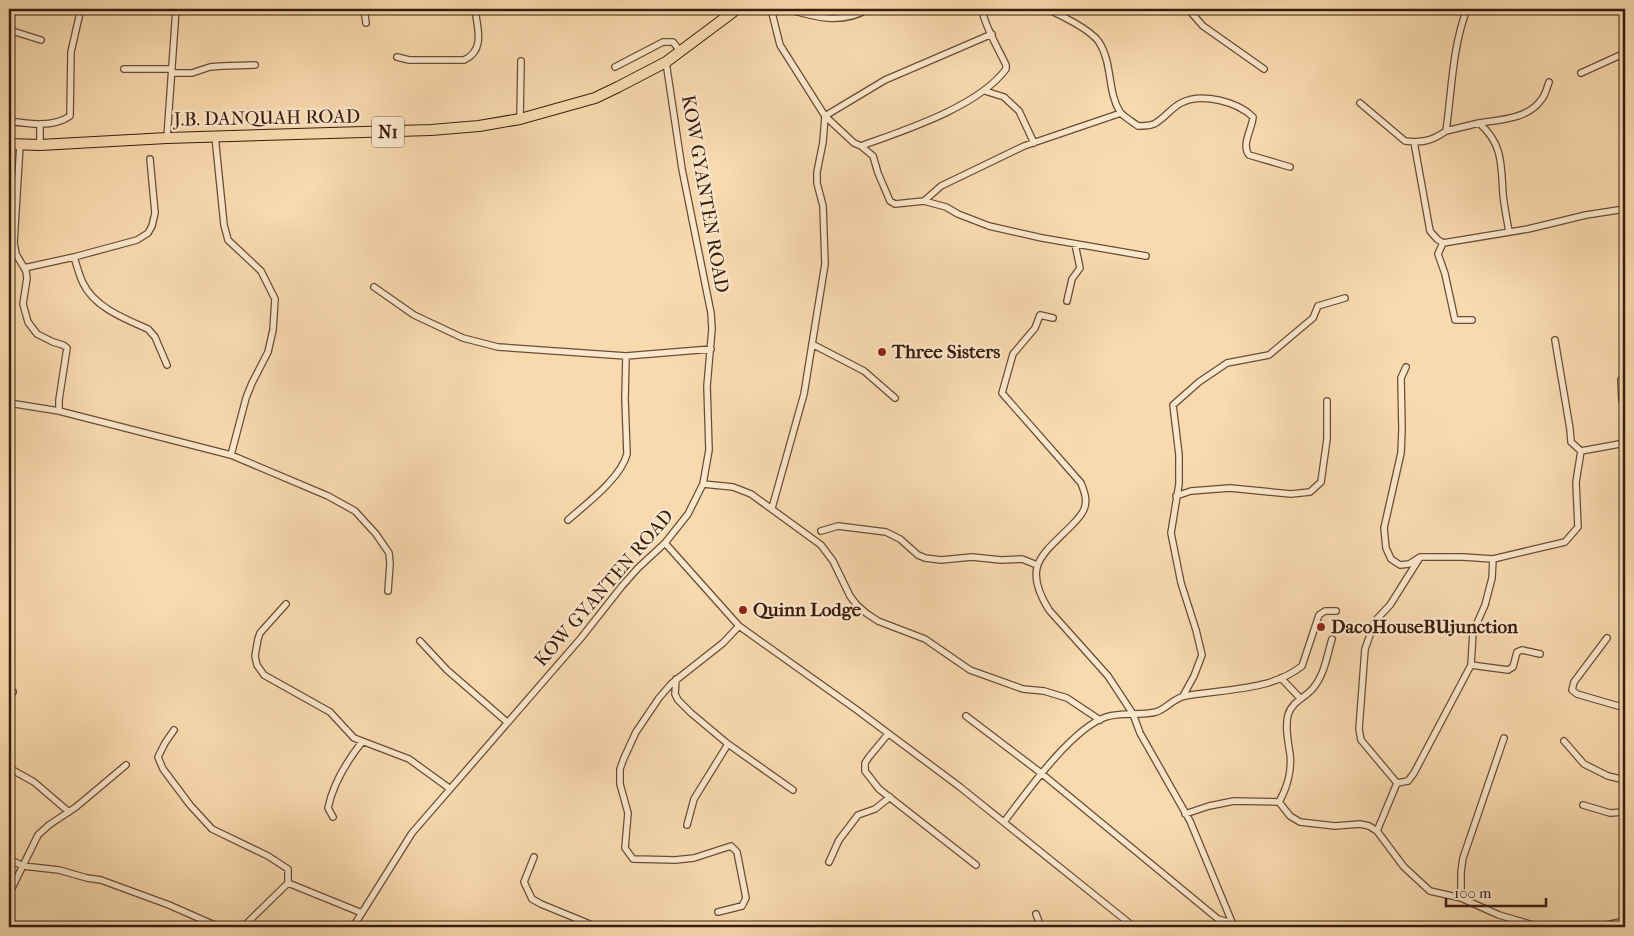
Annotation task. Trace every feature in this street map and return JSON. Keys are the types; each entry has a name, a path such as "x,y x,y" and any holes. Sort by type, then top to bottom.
{"highway":[{"name":"J.B. DANQUAH ROAD","path":"9,144 40,145 215,136 431,130 479,126 520,119 595,98 666,62 737,9"}],"street":[{"path":"9,121 40,124 55,122 70,116 70,52 79,17 78,9"},
{"path":"167,138 176,9"},
{"path":"364,9 366,23"},
{"path":"397,57 409,60 464,60 470,57 478,48 479,40 475,9"},
{"path":"771,9 780,45 825,116 854,143 873,156 890,201 894,204 924,201 946,207 958,214 989,226 1075,244 1146,256"},
{"path":"787,9 808,15 842,19 858,15 868,9"},
{"path":"861,146 941,115 986,91 1006,68 983,14 986,9"},
{"path":"1047,9 1068,18 1098,40 1108,61 1115,99 1121,113 1138,126 1153,124 1183,102 1206,98 1225,100 1253,117 1246,145 1246,151 1249,155 1290,167"},
{"path":"1188,9 1203,26 1264,69"},
{"path":"1446,131 1451,100 1454,57 1460,25 1467,9"},
{"path":"9,30 42,40"},
{"path":"825,116 885,80 992,34"},
{"path":"615,67 663,42 672,42 681,52"},
{"path":"1581,73 1625,53"},
{"path":"520,119 521,61"},
{"name":"KOW GYANTEN ROAD","path":"353,927 412,833 449,788 581,638 632,574 665,543 688,514 703,484 709,450 707,386 712,329 710,301 682,169 666,62"},
{"path":"124,69 172,71 192,74 210,67 255,65"},
{"path":"1360,103 1404,141 1414,142 1434,139 1446,131 1517,116 1530,110 1541,100 1549,82"},
{"path":"986,91 1004,97 1019,111 1034,143"},
{"path":"924,201 942,186 1024,146 1121,113"},
{"path":"772,508 804,394 825,264 823,206 817,183 817,172 823,142 825,116"},
{"path":"1479,123 1487,130 1498,147 1502,165 1503,195 1509,232"},
{"path":"40,124 40,145"},
{"path":"215,136 224,225 228,240 261,271 275,299 273,330 268,352 246,398 231,454"},
{"path":"1414,142 1430,231 1443,243 1625,209"},
{"path":"20,145 12,225 16,254 28,278 23,304 28,322 37,334 67,348 59,400 60,411"},
{"path":"24,268 137,240 148,233 155,213 150,160"},
{"path":"1443,243 1438,254 1445,274 1455,320 1472,320"},
{"path":"1067,301 1072,279 1080,268 1075,244"},
{"path":"74,257 83,284 90,294 106,308 153,333 168,365"},
{"path":"374,287 414,315 463,338 498,347 626,356 711,349"},
{"path":"1183,696 1194,676 1202,655 1181,583 1172,533 1179,484 1180,455 1173,405 1199,382 1227,363 1269,355 1313,318 1318,306 1345,298"},
{"path":"1053,318 1040,315 1035,328 1012,354 1002,393 1081,483 1086,498 1085,509 1041,556 1036,565 1036,580 1043,600 1050,610 1108,676 1133,714 1140,733 1185,814 1205,855 1233,925"},
{"path":"1555,340 1571,442 1581,451"},
{"path":"812,344 864,371 895,398"},
{"path":"568,520 604,486 626,460 626,356"},
{"path":"1406,367 1401,378 1402,429 1400,453 1384,528 1386,548 1391,559 1400,565 1409,564 1420,557 1493,559 1565,542 1578,527 1576,482 1581,451"},
{"path":"1621,380 1622,400 1625,409"},
{"path":"1176,496 1191,491 1230,488 1291,494 1310,492 1321,482 1327,439 1327,401"},
{"path":"9,403 60,411 231,454 328,496 355,511 376,534 389,553 388,591"},
{"path":"1581,451 1625,443"},
{"path":"703,484 733,487 751,494 822,545 834,561 850,596 856,604 878,622 925,639 970,670 1023,689 1044,691 1067,698 1088,710 1100,720"},
{"path":"821,531 838,526 886,532 900,539 918,555 926,558 941,560 972,557 1001,560 1022,559 1036,565"},
{"path":"665,543 739,626 857,710 960,787 1134,927"},
{"path":"1397,783 1361,740 1359,729 1365,649 1375,622 1390,605 1420,557"},
{"path":"1397,783 1408,781 1414,773 1471,665 1473,632 1485,605 1492,578 1493,559"},
{"path":"286,604 260,633 255,656 260,670 272,680 330,712 349,734 362,742 409,759 449,788"},
{"path":"1004,822 1041,773 1078,735 1100,720 1108,716 1156,712 1183,696 1247,688 1281,678 1302,666 1319,614 1336,611"},
{"path":"718,912 742,906 746,898 736,852 731,846 694,858 675,860 633,859 625,848 628,812 620,784 620,769 636,732 659,698 676,679 723,643 739,626"},
{"path":"1607,638 1574,682 1572,690 1577,694 1625,708"},
{"path":"1279,802 1289,776 1288,714 1300,698 1314,688 1323,672 1332,639"},
{"path":"420,641 447,670 507,722"},
{"path":"1471,665 1508,670 1513,667 1518,652 1522,650 1540,654"},
{"path":"1281,678 1300,698"},
{"path":"676,679 675,694 678,700 691,713 728,744 793,790"},
{"path":"9,691 12,692 9,698"},
{"path":"966,716 1041,773 1218,918 1233,925"},
{"path":"174,730 158,757 163,769 190,805 212,829 268,856 288,869 288,883 243,927"},
{"path":"888,734 869,757 865,771 880,789 976,865"},
{"path":"1460,898 1463,858 1504,738"},
{"path":"1564,741 1584,764 1608,776 1625,780"},
{"path":"333,817 328,808 334,786 362,742"},
{"path":"687,825 694,799 728,744"},
{"path":"9,894 38,835 126,765"},
{"path":"9,768 34,782 69,812"},
{"path":"1377,831 1397,783"},
{"path":"829,862 839,840 858,815 875,809 890,797"},
{"path":"1185,814 1209,806 1234,801 1279,802"},
{"path":"1279,802 1290,816 1300,822 1335,826 1360,824 1369,826 1377,831 1392,852 1420,884 1430,891 1460,898 1498,915 1540,927"},
{"path":"1583,805 1610,813 1625,812"},
{"path":"534,857 524,882 532,899 598,927"},
{"path":"9,859 23,866 59,870 101,880 169,905 219,927"},
{"path":"288,883 362,913"},
{"path":"1036,914 1041,927"},
{"path":"1597,927 1620,922 1625,917"}],"place":[{"name":"Three Sisters","path":"882,352"},
{"name":"Quinn Lodge","path":"743,610"},
{"name":"DacoHouseBUjunction","path":"1321,627"}]}
